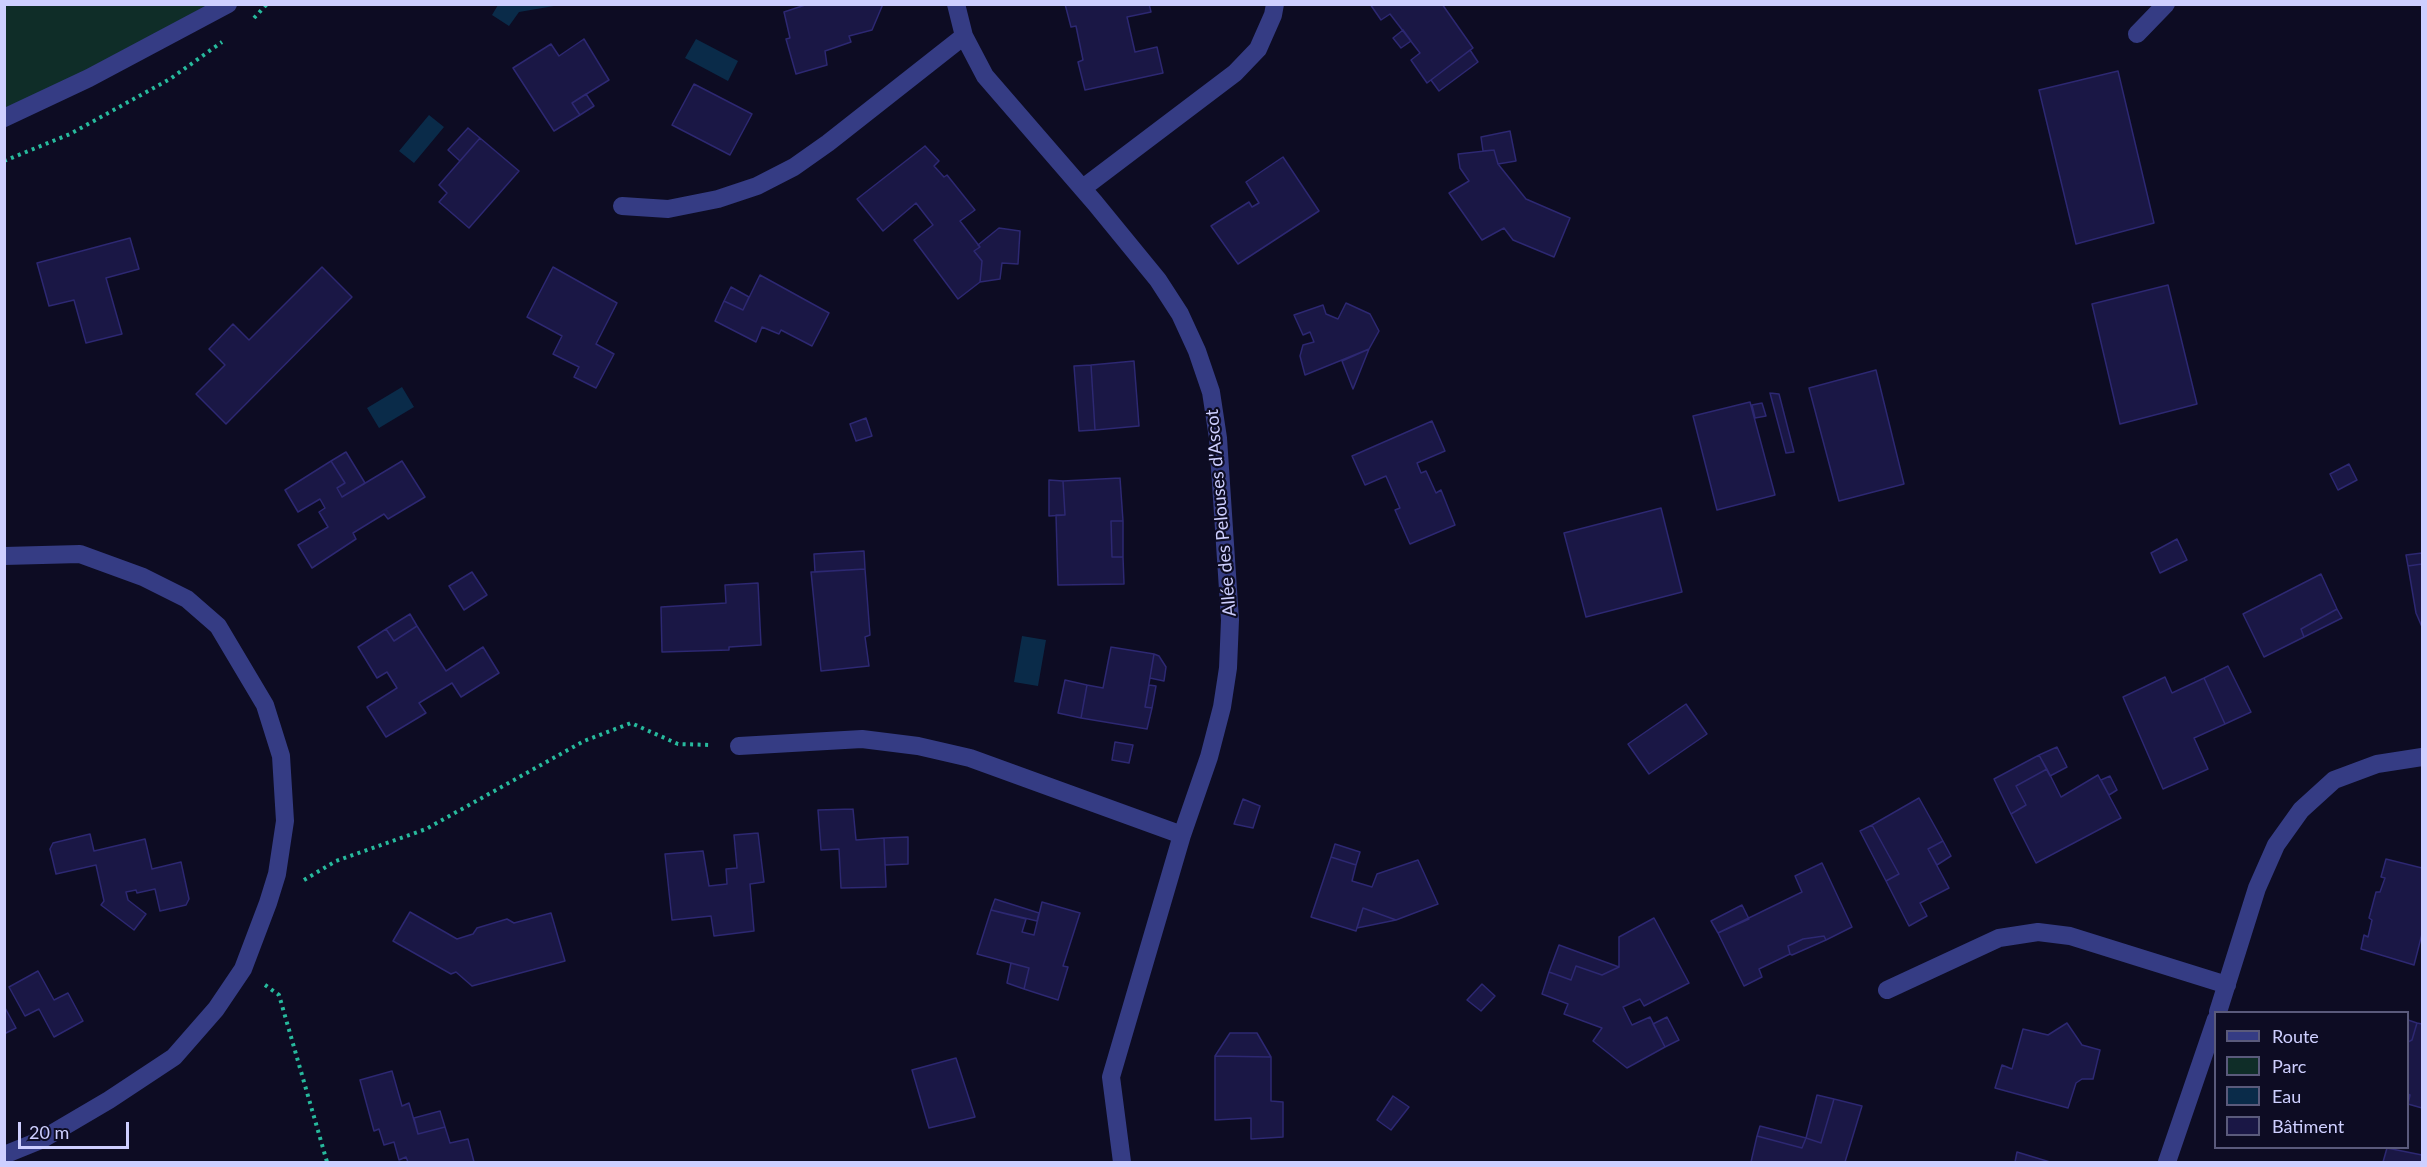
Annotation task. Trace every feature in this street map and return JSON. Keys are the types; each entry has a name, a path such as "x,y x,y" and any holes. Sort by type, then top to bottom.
{"street":[{"path":"4,118 89,78 228,4"},
{"name":"Allée des Pelouses d'Ascot","path":"956,4 964,36 985,76 1083,188 1158,280 1180,314 1197,351 1211,392 1218,438 1230,620 1228,668 1222,707 1209,757 1182,835 1111,1077 1122,1162"},
{"path":"1083,188 1235,73 1258,49 1273,15 1275,4"},
{"path":"2137,34 2166,4"},
{"path":"622,206 668,209 718,199 757,186 794,167 820,149 964,36"},
{"path":"4,555 80,554 143,577 187,599 218,626 265,705 281,756 285,821 277,874 268,903 243,969 216,1009 174,1057 109,1100 41,1140 4,1155"},
{"path":"738,746 862,739 918,746 970,758 1182,835"},
{"path":"2218,1011 2257,888 2276,845 2301,810 2334,780 2377,764 2422,757"},
{"path":"1887,990 2000,938 2038,932 2070,936 2227,985"},
{"path":"2167,1162 2214,1025"}],"path":[{"path":"253,19 267,4"},
{"path":"4,161 70,134 160,85 226,39"},
{"path":"268,903 336,861 426,829 584,741 631,723 678,744 738,746"},
{"path":"243,969 279,995 327,1162"}],"green space":[{"path":"5,5 228,5 5,118"}],"water":[{"path":"498,5 554,5 519,12 509,26 492,15"},
{"path":"696,39 738,61 728,81 685,58"},
{"path":"429,115 444,127 414,163 399,151"},
{"path":"402,387 414,407 379,428 367,408"},
{"path":"1022,636 1046,640 1038,686 1014,682"}],"building":[{"path":"808,4 883,4 872,30 849,36 851,42 825,51 827,65 796,74 786,39 790,38 784,12"},
{"path":"1065,4 1149,4 1151,12 1127,17 1135,52 1157,47 1163,73 1085,90 1078,62 1083,60 1076,26 1071,27"},
{"path":"1370,4 1442,4 1473,48 1427,83 1411,60 1420,53 1390,14 1381,20"},
{"path":"1403,30 1411,41 1401,48 1393,38"},
{"path":"584,39 609,80 572,103 580,115 554,131 513,68 551,44 559,56"},
{"path":"1470,50 1478,62 1439,91 1431,80"},
{"path":"2118,71 2154,223 2076,244 2039,90"},
{"path":"694,84 752,114 730,155 672,125"},
{"path":"586,94 594,106 580,115 572,103"},
{"path":"468,128 480,138 460,161 448,150"},
{"path":"1510,131 1516,161 1498,164 1494,150 1483,151 1481,137"},
{"path":"480,138 519,171 469,228 439,202 447,193 439,185"},
{"path":"925,146 939,161 934,166 944,177 947,175 975,210 960,221 980,247 974,251 982,261 980,282 958,299 914,240 933,225 916,203 883,231 857,199"},
{"path":"1494,150 1498,164 1526,199 1570,218 1554,257 1513,240 1504,228 1482,240 1449,193 1469,181 1460,168 1458,154"},
{"path":"1283,157 1319,211 1238,264 1211,226 1249,202 1252,207 1259,203 1246,182"},
{"path":"999,228 1020,231 1018,264 1002,263 1000,279 980,282 982,261 974,251"},
{"path":"130,238 139,269 106,278 122,334 86,343 74,300 49,306 37,263"},
{"path":"322,267 352,297 226,424 196,394 225,365 209,349 233,324 249,340"},
{"path":"553,267 617,303 596,344 614,354 596,388 574,377 579,367 553,354 562,336 527,317"},
{"path":"760,275 829,313 812,346 781,330 779,334 762,327 756,342 715,321 724,301 743,310"},
{"path":"2168,285 2197,404 2120,424 2092,304"},
{"path":"731,287 749,297 743,310 724,301"},
{"path":"1346,303 1370,314 1379,331 1369,349 1305,375 1300,356 1303,345 1314,342 1310,332 1303,335 1294,315 1323,305 1326,314 1338,319"},
{"path":"1369,349 1353,389 1342,361"},
{"path":"1134,361 1139,426 1095,430 1091,365"},
{"path":"1091,365 1095,430 1079,431 1074,366"},
{"path":"1876,370 1904,484 1839,501 1809,388"},
{"path":"1770,393 1779,394 1794,452 1786,453"},
{"path":"1750,402 1775,495 1717,510 1693,416"},
{"path":"1762,403 1766,416 1755,418 1752,405"},
{"path":"866,418 872,436 856,441 850,424"},
{"path":"1432,421 1445,451 1417,463 1421,473 1426,471 1436,493 1441,490 1455,525 1410,544 1395,510 1400,508 1386,476 1365,485 1352,456"},
{"path":"346,452 365,483 342,497 337,488 345,483 331,461"},
{"path":"331,461 345,483 337,488 342,497 402,461 425,497 388,519 384,514 353,533 356,539 312,568 298,545 328,527 319,512 325,508 320,499 298,512 285,490"},
{"path":"2349,464 2357,480 2338,490 2330,474"},
{"path":"1120,478 1123,521 1111,521 1112,557 1123,557 1124,584 1058,585 1056,515 1065,515 1063,481"},
{"path":"1049,480 1063,481 1065,515 1049,516"},
{"path":"1661,508 1682,592 1586,617 1564,533"},
{"path":"1111,521 1123,521 1123,557 1112,557"},
{"path":"2177,539 2187,560 2160,573 2151,553"},
{"path":"864,551 865,569 815,572 814,554"},
{"path":"2422,553 2422,564 2408,566 2406,555"},
{"path":"2422,564 2422,627 2416,613 2408,566"},
{"path":"865,569 870,635 865,637 869,666 821,671 811,572"},
{"path":"472,572 487,595 464,610 449,586"},
{"path":"2321,574 2337,609 2301,629 2304,637 2264,657 2243,614"},
{"path":"758,583 761,645 729,647 729,650 662,652 661,607 726,603 725,585"},
{"path":"2337,609 2342,618 2304,637 2301,629"},
{"path":"410,614 417,626 394,641 386,629"},
{"path":"417,626 446,671 483,647 499,673 461,697 452,683 419,703 426,713 386,737 367,707 397,688 387,672 377,678 358,647 386,629 394,641"},
{"path":"1111,647 1154,654 1145,707 1152,708 1147,729 1081,718 1087,685 1103,688"},
{"path":"1154,654 1159,656 1166,667 1164,681 1150,678"},
{"path":"2228,666 2251,712 2225,724 2204,678"},
{"path":"2165,677 2172,693 2204,678 2225,724 2194,738 2208,769 2163,789 2123,697"},
{"path":"1065,680 1087,685 1081,718 1058,713"},
{"path":"1149,685 1156,686 1152,708 1145,707"},
{"path":"1686,704 1707,734 1649,774 1628,744"},
{"path":"1115,742 1133,745 1129,763 1112,760"},
{"path":"2057,747 2067,767 2050,776 2039,755"},
{"path":"2039,755 2047,769 2016,786 2026,805 2011,814 1994,779"},
{"path":"2047,769 2061,797 2098,775 2121,818 2036,863 2011,814 2026,805 2016,786"},
{"path":"2110,776 2117,790 2109,795 2101,780"},
{"path":"1919,798 1943,841 1928,849 1949,888 1920,903 1927,916 1909,926 1886,881 1899,874 1872,825"},
{"path":"1243,799 1260,806 1253,828 1234,824"},
{"path":"853,809 856,840 884,838 886,887 841,888 839,849 821,850 818,810"},
{"path":"1872,825 1899,874 1886,881 1860,831"},
{"path":"758,833 764,882 750,884 754,931 714,936 711,916 672,920 665,854 703,851 709,886 727,884 726,869 737,868 734,835"},
{"path":"90,834 94,851 145,839 152,869 181,862 189,899 186,905 160,911 155,889 137,893 136,890 126,892 128,900 146,914 134,930 101,905 104,901 96,865 56,874 50,849 53,843"},
{"path":"908,837 908,864 885,865 884,838"},
{"path":"1943,841 1951,856 1937,865 1928,849"},
{"path":"1335,844 1360,852 1356,865 1331,857"},
{"path":"1331,857 1356,865 1352,881 1372,887 1377,874 1418,860 1438,904 1396,920 1363,908 1356,931 1311,917"},
{"path":"2386,859 2422,868 2422,934 2414,965 2361,949 2364,935 2368,937 2372,920 2369,918 2376,892 2380,892 2385,878 2381,877"},
{"path":"1822,863 1852,927 1826,940 1824,936 1803,939 1788,946 1790,954 1759,969 1762,977 1744,986 1718,933 1802,892 1795,876"},
{"path":"995,899 1039,913 1037,921 991,910"},
{"path":"1042,902 1080,913 1063,966 1068,967 1058,1000 1024,989 1029,968 977,954 991,910 1026,919 1022,932 1034,935"},
{"path":"1742,905 1749,919 1718,933 1711,921"},
{"path":"1363,908 1396,920 1357,928"},
{"path":"410,912 457,939 473,934 477,928 507,919 514,923 551,913 565,961 472,986 456,972 451,974 393,941"},
{"path":"1654,918 1689,983 1644,1006 1640,999 1623,1007 1632,1025 1650,1017 1665,1047 1627,1068 1593,1041 1602,1028 1564,1014 1568,1004 1542,994 1549,972 1571,980 1576,966 1602,975 1619,967 1619,937"},
{"path":"1824,936 1826,940 1790,954 1788,946 1803,939"},
{"path":"1559,945 1619,967 1602,975 1576,966 1571,980 1549,972"},
{"path":"1011,963 1029,968 1024,989 1007,983"},
{"path":"38,971 54,1000 68,993 83,1021 54,1037 39,1009 25,1016 9,987"},
{"path":"1482,984 1495,996 1481,1011 1467,1000"},
{"path":"4,1006 16,1028 4,1034"},
{"path":"1667,1017 1679,1040 1665,1047 1653,1024"},
{"path":"2409,1020 2417,1023 2412,1040 2409,1042"},
{"path":"2067,1023 2082,1045 2100,1050 2093,1079 2082,1079 2076,1083 2068,1108 1995,1088 2002,1065 2012,1069 2023,1029 2048,1035"},
{"path":"2417,1023 2422,1024 2422,1108 2409,1104 2409,1042 2412,1040"},
{"path":"1230,1033 1257,1033 1271,1057 1215,1056"},
{"path":"1215,1056 1271,1057 1271,1101 1283,1102 1283,1137 1251,1139 1251,1118 1215,1120"},
{"path":"956,1058 975,1117 929,1128 912,1070"},
{"path":"392,1071 402,1106 409,1103 418,1134 445,1127 450,1143 468,1139 474,1162 408,1162 406,1157 399,1160 394,1142 384,1145 379,1129 374,1131 360,1080"},
{"path":"1817,1095 1834,1099 1821,1143 1806,1138"},
{"path":"1393,1096 1409,1107 1391,1130 1377,1120"},
{"path":"1834,1099 1862,1106 1845,1162 1751,1162 1757,1136 1802,1148 1806,1138 1821,1143"},
{"path":"440,1111 445,1127 418,1134 414,1118"},
{"path":"1760,1126 1806,1138 1802,1148 1757,1136"},
{"path":"2387,1149 2422,1155 2422,1162 2383,1162"},
{"path":"2017,1152 2050,1162 2015,1162"}]}
